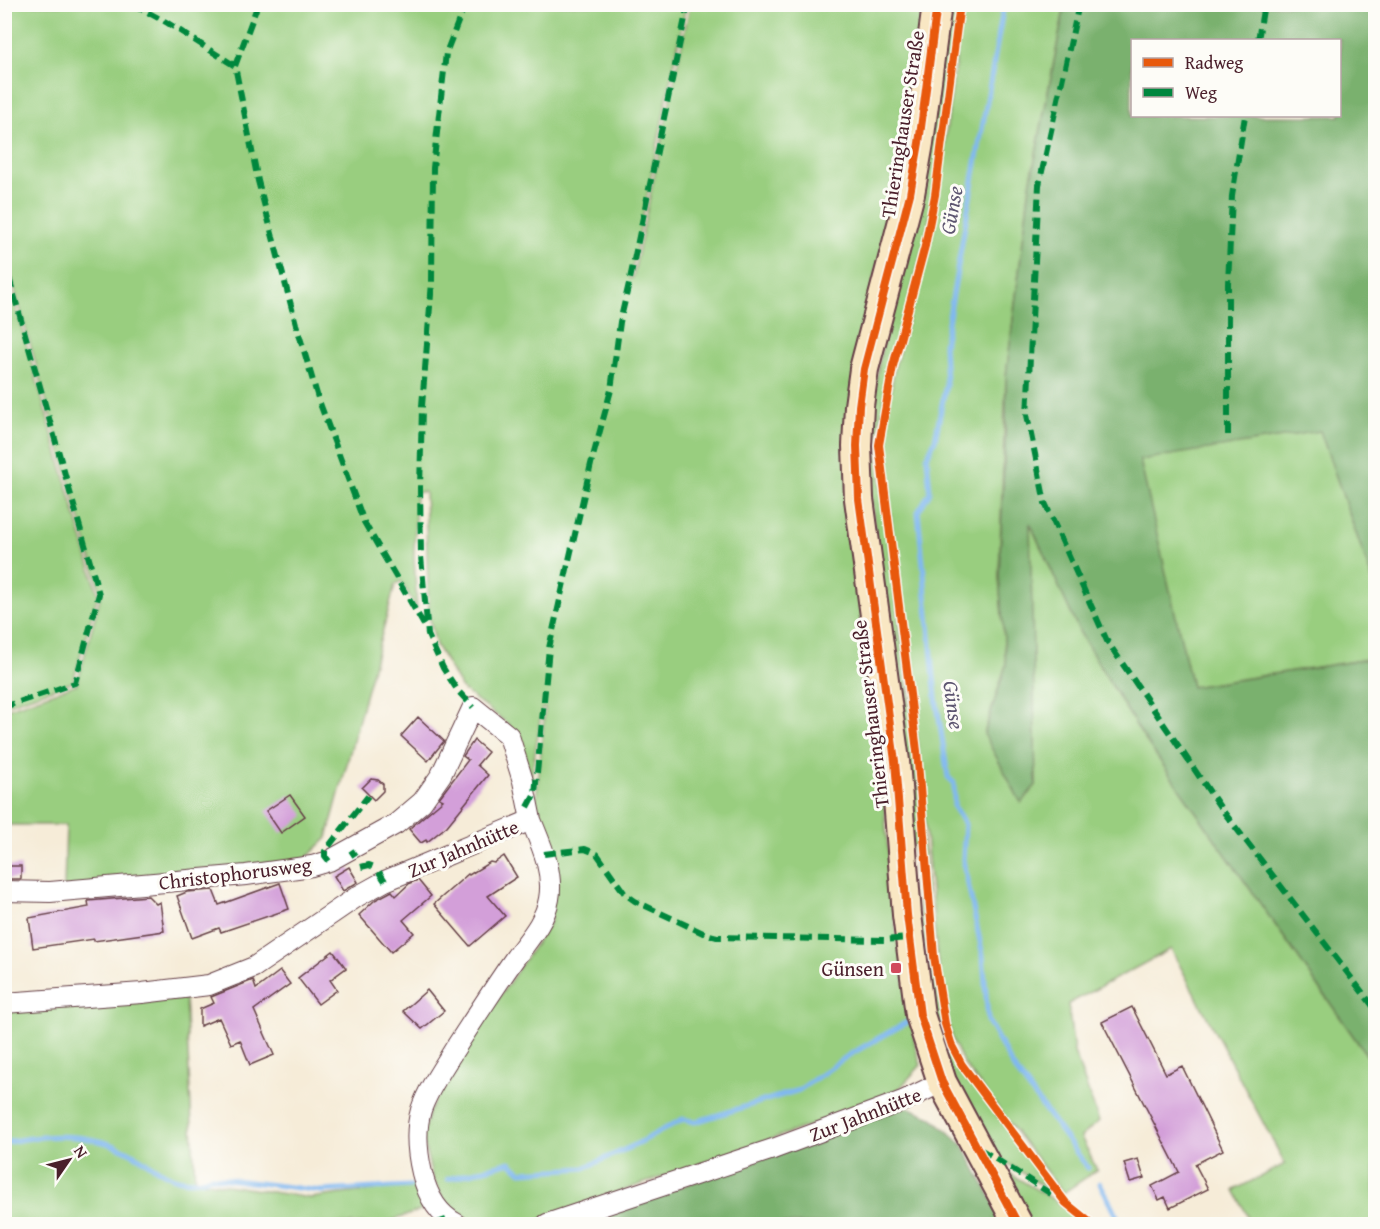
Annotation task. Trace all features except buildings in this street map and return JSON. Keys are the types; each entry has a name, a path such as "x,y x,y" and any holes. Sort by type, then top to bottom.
{"street":[{"name":"Thieringhauser Straße","path":"937,4 910,194 864,369 857,446 859,499 895,761 915,990 927,1042 942,1082 1018,1224"},
{"name":"Christophorusweg","path":"4,891 50,891 246,875 329,861 396,824 422,802 441,775 473,707 509,736 523,781 531,820"},
{"name":"Zur Jahnhütte","path":"4,1004 209,985 261,962 358,896 385,881 531,820 550,878 549,899 544,917 443,1067 422,1108 418,1124 418,1157 430,1196 441,1213 457,1224"},
{"name":"Zur Jahnhütte","path":"547,1224 817,1133 904,1100 942,1082"}],"green space":[{"path":"5,5 686,5 630,279 633,278 690,5 924,5 906,155 855,354 876,715 894,917 915,1044 921,1065 898,1090 860,1108 536,1221 493,1224 467,1219 444,1201 432,1176 422,1136 429,1112 450,1070 551,921 541,825 536,802 545,708 542,708 530,785 508,724 462,689 436,645 429,615 425,492 416,492 414,557 417,609 401,581 395,585 327,838 298,866 64,889 66,825 5,825 4,710 77,684 101,594 5,255"},
{"path":"949,5 959,5 934,196 924,246 891,363 876,444 915,743 932,954 944,1025 949,1044 960,1066 1060,1197 985,1149 935,1038 865,447 891,294"},
{"path":"963,5 1065,5 1030,185 1006,376 999,577 1006,665 984,734 1036,785 1029,521 1080,633 1142,735 1375,1067 1375,1224 1252,1224 1234,1190 1285,1164 1171,949 1068,1004 1074,1052 1099,1121 1081,1137 1097,1170 1063,1193 964,1064 954,1043 948,1024 937,956 918,747 882,443 895,366 928,248 938,194"},
{"path":"1065,5 1375,5 1375,587 1320,431 1140,460 1192,687 1375,658 1375,1067 1142,735 1080,633 1030,523 1036,785 1021,803 984,734 1006,665 999,577 1006,376 1030,185"},
{"path":"4,266 98,594 73,682 5,705"},
{"path":"1320,430 1375,587 1375,658 1192,687 1139,459"},
{"path":"185,998 195,1180 310,1198 420,1184 425,1209 382,1224 5,1224 5,1006"},
{"path":"907,1107 931,1117 963,1145 1005,1224 574,1224"},
{"path":"991,1162 1064,1206 1087,1224 1023,1224"}],"waterway":[{"name":"Günse","path":"1004,4 944,345 946,384 935,440 927,457 930,492 918,512 936,698 948,777 954,783 954,807 965,824 963,860 983,956 988,1021 1013,1067 1088,1168"},
{"path":"448,1179 510,1162 521,1172 584,1168 635,1145 683,1119 695,1122 799,1090 849,1055 909,1021"},
{"path":"4,1143 49,1137 94,1140 123,1149 164,1174 185,1180 211,1177 321,1191 410,1186"},
{"name":"Günse","path":"1100,1183 1121,1224"}],"marked path":[{"path":"132,4 166,22 235,66"},
{"path":"258,4 235,66 258,181 296,324 318,398 364,522 424,625"},
{"path":"465,4 446,53 433,168 432,282 422,406 420,488 421,556 428,635 443,668 458,691 473,707"},
{"path":"528,807 535,794 549,648 591,464 611,390 620,322 688,4"},
{"path":"1079,4 1039,185 1027,415 1045,503 1107,641 1220,807 1376,1010"},
{"path":"1258,39 1264,4"},
{"path":"1228,435 1228,284 1232,196 1245,117"},
{"path":"4,260 99,594 75,683 4,707"},
{"path":"1376,357 1372,369 1376,376"},
{"path":"329,861 325,856 325,851 368,796"},
{"path":"544,854 585,849 597,854 625,894 635,901 703,933 717,937 885,940 909,938"},
{"path":"351,850 355,856"},
{"path":"361,867 369,865 374,867"},
{"path":"379,872 385,881"},
{"path":"980,1149 1056,1197"},
{"path":"435,1224 448,1219"}],"cycle path":[{"path":"937,4 910,194 864,369 857,446 859,499 895,761 907,915 920,1015 942,1082 1018,1224"},
{"path":"960,4 935,195 925,246 893,366 879,445 917,751 934,956 945,1024 952,1046 962,1065 1066,1203 1092,1224"}],"place":[{"name":"Günsen","path":"896,968"}]}
